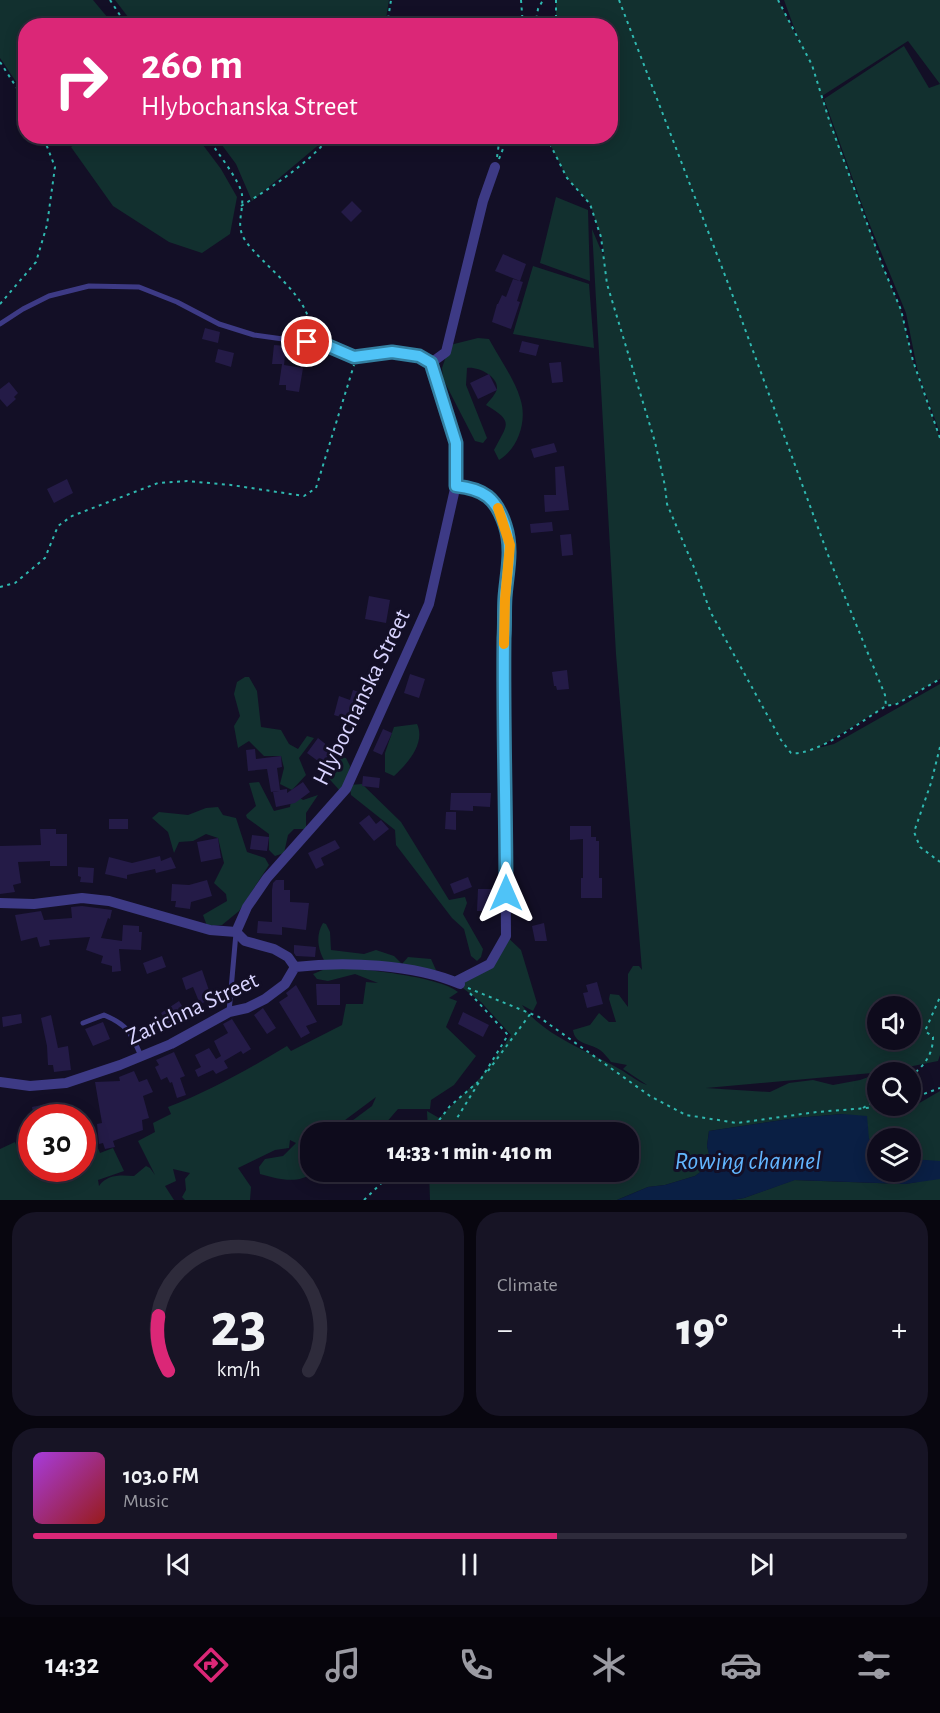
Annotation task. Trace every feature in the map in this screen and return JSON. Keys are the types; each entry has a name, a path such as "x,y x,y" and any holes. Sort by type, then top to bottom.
{"street":[{"path":"431,363 446,352 483,201 495,167"},
{"name":"Hlybochanska Street","path":"236,932 247,907 267,878 346,789 429,604 456,486 456,443 431,363"},
{"path":"0,903 34,904 82,898 109,901 210,930 236,932 245,941 274,949 288,957 295,967 327,963 387,967 445,978 459,984 490,964 507,936 504,678 505,599 510,545 498,508 487,494 476,488 456,486"},
{"name":"Zarichna Street","path":"0,1082 30,1086 66,1083 141,1056 171,1044 229,1012 247,1008 265,999 285,984 295,967"}],"lane":[{"path":"0,324 23,309 50,296 89,286 139,287 177,302 219,324 254,335 326,345 357,357 392,352 419,356 431,363"},
{"path":"229,1012 236,932"},
{"path":"83,1023 104,1015 117,1020 130,1030 141,1056"}],"path":[{"path":"110,0 122,18"},
{"path":"388,18 391,0"},
{"path":"521,0 522,18"},
{"path":"536,18 543,0"},
{"path":"556,0 556,18"},
{"path":"619,0 731,291 831,563 885,695 886,706"},
{"path":"778,0 812,66 830,123 901,310 913,361 940,438"},
{"path":"0,62 18,90"},
{"path":"0,304 36,262 46,225 55,167 46,144"},
{"path":"211,144 242,194 239,230 246,242 300,300 311,329 307,342"},
{"path":"241,206 267,190 317,153 325,144"},
{"path":"495,167 499,144"},
{"path":"495,167 505,144"},
{"path":"550,144 567,178 590,204 601,237 609,292 655,442 667,504 711,614 781,740 791,753 801,754 816,749 886,706 897,704 940,679"},
{"path":"0,587 15,583 45,558 58,526 72,516 158,483 187,481 303,496 316,488 357,357"},
{"path":"940,747 931,783 914,832 920,847 940,862"},
{"path":"459,984 531,1013 650,1096 686,1115 737,1123 817,1112 867,1109"},
{"path":"455,1122 508,1035 459,984"},
{"path":"921,1069 933,1050 933,1037 925,1031 940,997"},
{"path":"438,1122 450,1106 481,1081 531,1013"},
{"path":"921,1095 940,1088"},
{"path":"861,1110 867,1106"},
{"path":"364,1200 383,1182"}],"green space":[{"path":"0,0 93,0 108,18 18,18 18,85 0,58"},
{"path":"115,0 389,0 386,18 129,18"},
{"path":"556,0 778,0 799,41 784,0 940,0 940,84 908,41 822,96 883,267 901,310 913,361 940,438 940,679 897,704 886,706 818,748 834,744 940,684 940,1055 938,1061 921,1064 921,1062 867,1062 867,1073 706,1088 770,1092 789,1083 813,1080 833,1085 867,1078 867,1116 921,1116 921,1102 940,1091 940,1200 732,1200 794,1180 905,1184 921,1182 921,1175 929,1161 921,1160 921,1128 867,1128 867,1137 843,1114 796,1118 709,1131 707,1146 712,1164 695,1176 665,1185 648,1187 617,1200 430,1200 429,1182 639,1182 639,1122 428,1122 427,1111 439,1118 481,1077 511,1035 481,1002 455,982 490,964 506,936 521,950 537,1003 533,1011 522,1005 531,1016 542,1026 568,1042 647,1085 623,1069 627,1065 611,1062 600,1050 580,1041 574,1035 573,1030 590,1025 599,1013 609,1022 616,1022 609,999 610,994 619,995 628,1007 628,974 633,966 639,966 642,970 616,654 592,229 603,255 604,253 590,204 567,178 550,144 618,144 618,18 556,18"},
{"path":"904,46 929,88 940,84 940,433 918,373 906,313 865,213 824,99"},
{"path":"75,144 202,144 221,169 237,197 230,234 202,253 169,242 113,206 71,147"},
{"path":"221,144 320,144 252,201 236,164"},
{"path":"556,197 588,210 590,281 540,263"},
{"path":"533,266 589,284 594,348 513,334"},
{"path":"478,338 489,339 518,391 522,407 520,433 511,449 499,460 494,450 506,424 501,415 486,405 497,390 494,380 481,370 467,368 466,385 487,438 483,443 475,441 443,379 442,368 450,345"},
{"path":"249,677 257,691 261,727 281,730 289,744 298,749 307,736 314,738 299,758 306,775 292,790 280,784 284,768 281,756 264,756 249,741 238,748 234,726 240,716 234,694 237,682"},
{"path":"417,724 419,738 414,753 394,776 385,772 385,753 394,727"},
{"path":"336,756 346,758 350,766 346,789 340,791 325,774"},
{"path":"259,782 274,811 290,807 292,793 303,800 318,795 306,813 306,829 294,829 288,835 284,853 275,856 269,850 269,834 246,815 256,806 249,783"},
{"path":"362,784 401,822 449,900 465,897 467,903 463,914 483,949 477,961 471,956 464,929 452,918 396,845 395,830 351,795 350,785"},
{"path":"218,807 223,815 236,818 247,852 265,858 269,865 239,911 222,925 207,926 203,915 227,901 226,894 214,883 224,863 218,838 206,834 193,841 179,842 174,853 168,832 152,818 159,812 188,815 206,808"},
{"path":"323,923 330,932 331,950 364,954 376,950 394,956 402,964 408,957 431,959 436,970 428,973 326,963 318,943"},
{"path":"330,967 377,971 416,977 448,986 458,992 449,998 457,1001 446,1027 476,1056 454,1085 431,1100 430,1109 398,1109 387,1122 350,1122 372,1106 376,1097 342,1122 300,1122 300,1178 281,1179 260,1174 259,1167 265,1159 283,1156 296,1143 290,1140 289,1148 275,1150 238,1168 251,1187 250,1200 185,1200 182,1197 186,1190 185,1179 190,1173 173,1169 176,1181 165,1186 174,1200 0,1200 0,1149 15,1142 18,1149 18,1182 96,1182 96,1144 100,1153 113,1148 124,1171 98,1180 99,1186 110,1177 134,1176 146,1166 155,1175 138,1141 155,1132 153,1123 171,1114 168,1107 229,1079 287,1046 291,1051 342,1025 346,1004 363,1004 366,982 378,983 355,974 328,981 317,979 313,974"}],"water":[{"name":"Rowing channel","path":"843,1114 867,1116 867,1182 919,1182 905,1184 795,1180 732,1200 617,1200 648,1187 665,1185 695,1176 711,1164 707,1146 709,1131 796,1118"},
{"name":"Rowing channel","path":"921,1160 940,1161 940,1179 921,1182"}],"building":[{"path":"352,201 362,211 351,222 341,212"},
{"path":"503,254 526,264 520,281 495,271"},
{"path":"513,279 523,282 517,301 520,302 511,329 492,322 497,304 502,295 506,297"},
{"path":"205,328 220,332 218,343 202,339"},
{"path":"522,341 539,345 536,356 519,352"},
{"path":"274,345 286,346 284,365 303,368 299,392 286,390 286,385 279,385 282,364 272,364"},
{"path":"218,349 234,353 231,367 215,362"},
{"path":"561,362 563,382 552,383 549,363"},
{"path":"489,374 497,390 478,399 470,383"},
{"path":"9,382 18,393 14,397 16,399 7,407 0,399 0,389"},
{"path":"554,443 557,452 534,458 531,449"},
{"path":"564,466 569,510 545,512 544,495 556,495 555,467"},
{"path":"67,479 73,493 54,503 47,489"},
{"path":"552,522 553,531 531,533 530,524"},
{"path":"571,534 573,555 562,556 560,535"},
{"path":"369,596 390,600 386,623 365,619"},
{"path":"567,670 569,689 557,690 554,686 552,672"},
{"path":"410,674 425,679 419,698 404,693"},
{"path":"353,690 368,695 364,705 355,702 350,720 334,715 339,696 350,700"},
{"path":"383,729 392,733 382,755 373,751"},
{"path":"318,738 333,750 322,764 307,753"},
{"path":"255,749 256,759 281,756 282,767 277,768 280,790 287,789 287,793 303,782 310,792 295,803 276,807 273,792 279,791 271,792 267,769 248,771 246,750"},
{"path":"363,776 380,778 379,788 362,786"},
{"path":"451,793 491,793 490,807 473,806 473,811 450,810"},
{"path":"446,812 456,812 456,830 445,829"},
{"path":"369,815 376,824 381,820 389,829 374,841 359,823"},
{"path":"109,819 128,819 128,829 109,829"},
{"path":"570,826 591,826 591,837 596,837 596,841 599,841 599,878 602,878 602,898 581,898 583,839 570,840"},
{"path":"40,829 56,829 56,834 67,834 67,866 50,866 50,861 18,862 21,883 13,885 15,892 0,894 0,846 41,845"},
{"path":"252,835 269,837 267,851 250,849"},
{"path":"218,838 221,858 201,862 197,842"},
{"path":"335,840 340,848 321,858 324,865 316,869 308,853"},
{"path":"160,856 161,861 171,857 176,868 156,873 155,869 127,875 127,879 105,874 109,857 132,863"},
{"path":"78,867 94,868 93,883 80,882"},
{"path":"468,877 472,887 454,894 450,884"},
{"path":"207,880 212,896 191,902 190,909 175,907 176,901 171,901 172,884 189,885"},
{"path":"276,880 284,880 284,890 290,890 290,902 309,903 306,930 282,927 282,935 257,933 258,921 272,922 272,890"},
{"path":"478,889 493,889 492,911 477,911"},
{"path":"82,906 112,910 101,938 122,941 123,925 139,926 139,932 142,932 141,950 119,949 121,971 112,972 112,966 101,963 103,956 86,950 90,937 49,940 50,945 40,947 37,937 21,941 15,915 41,911 44,920 72,918 71,907"},
{"path":"544,923 547,941 535,941 532,926"},
{"path":"294,945 316,947 315,957 296,956"},
{"path":"162,956 166,967 147,974 143,963"},
{"path":"202,970 212,999 200,1004 193,987 186,990 182,978"},
{"path":"597,982 603,1004 587,1008 583,993 588,992 586,985"},
{"path":"316,984 340,984 340,1005 317,1005"},
{"path":"296,985 317,1022 306,1026 310,1033 301,1038 279,1002 288,996 286,993"},
{"path":"179,1001 187,1014 169,1026 161,1013"},
{"path":"263,1008 276,1028 267,1034 254,1015"},
{"path":"463,1012 489,1025 483,1037 458,1024"},
{"path":"21,1014 22,1023 3,1027 2,1017"},
{"path":"51,1015 58,1048 68,1046 71,1070 54,1072 53,1065 48,1065 47,1046 41,1018"},
{"path":"232,1019 251,1049 243,1054 241,1051 224,1061 228,1068 216,1074 213,1070 198,1077 195,1070 201,1067 195,1055 209,1048 216,1059 221,1056 214,1041 228,1033 223,1024"},
{"path":"103,1022 110,1039 93,1046 85,1029"},
{"path":"174,1052 185,1076 180,1078 186,1095 177,1098 172,1082 170,1083 167,1077 161,1080 155,1067 159,1065 156,1060"},
{"path":"134,1071 139,1082 147,1079 153,1092 143,1096 149,1118 142,1120 143,1130 113,1141 115,1147 105,1149 103,1143 99,1144 97,1124 102,1123 95,1082 120,1081 119,1077"}],"slow traffic":[{"path":"498,508 510,545 504,644"}],"route":[{"path":"307,342 326,345 354,357 392,352 419,356 431,363 456,443 456,486 476,488 487,494 498,508 505,525 510,545 505,599 504,678 506,893"}]}
